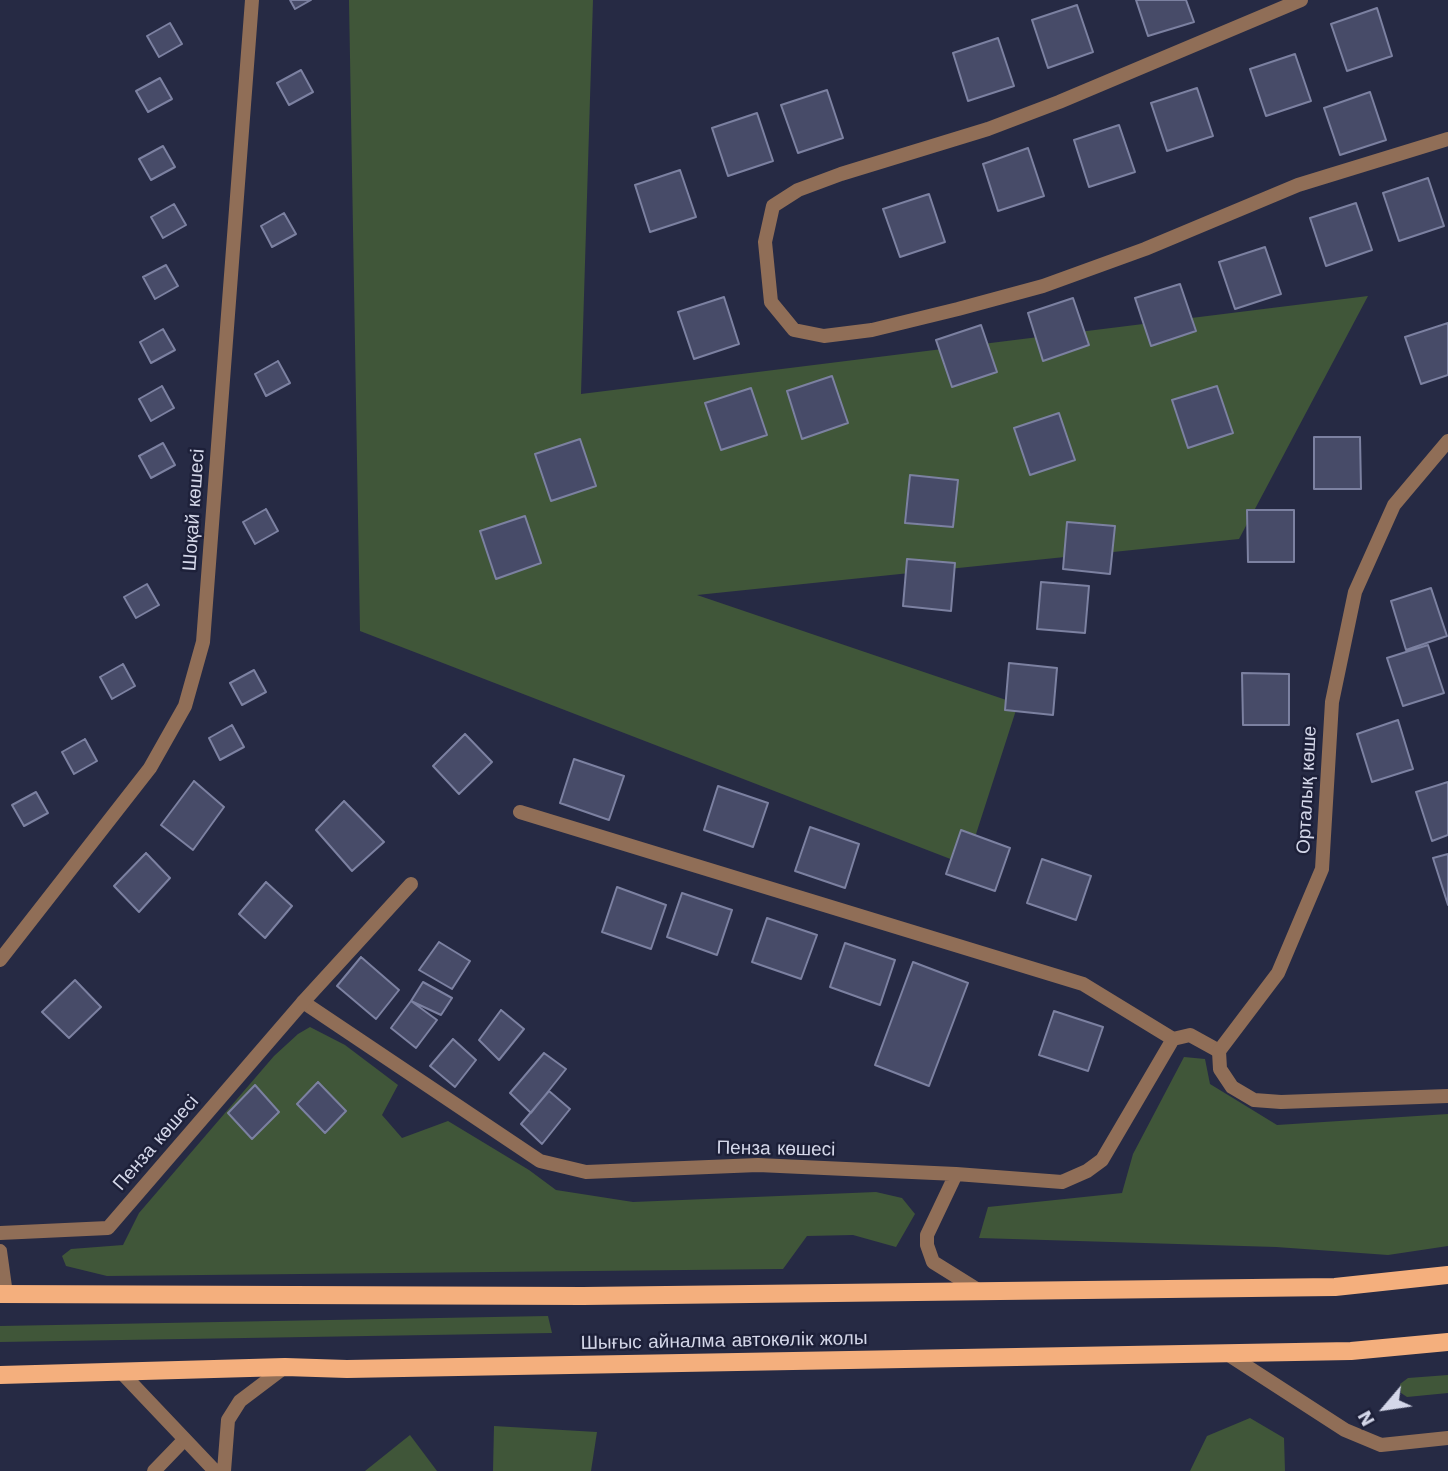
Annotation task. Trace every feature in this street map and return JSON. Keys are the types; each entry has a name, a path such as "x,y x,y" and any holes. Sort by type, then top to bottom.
{"main road":[{"path":"3,1294 583,1296 1335,1287 1448,1275"},
{"name":"Шығыс айналма автокөлік жолы","path":"0,1375 285,1367 347,1369 1351,1351 1448,1342"}],"street":[{"name":"Шоқай көшесі","path":"0,960 150,768 186,706 203,642 252,0"},
{"path":"1301,0 988,129 798,190 773,206 765,242 771,303 793,330 824,336 872,330 1043,286 1145,249 1298,185 1448,139"},
{"name":"Орталық көше","path":"1219,1051 1278,973 1322,869 1332,702 1355,592 1394,505 1448,441"},
{"path":"520,812 1083,984 1173,1039 1190,1035 1219,1051 1220,1069 1232,1087 1254,1100 1281,1102 1448,1096"},
{"name":"Пенза көшесі","path":"0,1233 108,1228 303,1002 411,884"},
{"name":"Пенза көшесі","path":"303,1002 540,1161 586,1172 758,1165 1062,1182 1087,1171 1102,1160 1173,1039"},
{"path":"956,1174 927,1235 927,1245 933,1262 978,1290"},
{"path":"0,1251 3,1294"},
{"path":"1226,1353 1345,1430 1381,1445 1448,1438"},
{"path":"224,1471 228,1420 240,1401 285,1367"},
{"path":"121,1372 215,1471"},
{"path":"154,1471 184,1440"}],"green space":[{"path":"349,0 593,0 581,394 1368,296 1239,539 697,595 1018,704 966,865 360,631"},
{"path":"310,1027 345,1045 398,1085 382,1115 402,1138 448,1121 529,1170 556,1190 633,1202 876,1192 902,1198 915,1214 896,1247 853,1235 807,1236 783,1269 107,1276 66,1266 62,1256 71,1249 123,1245 139,1213 274,1056"},
{"path":"1184,1057 1205,1059 1210,1084 1277,1125 1448,1114 1448,1246 1388,1255 1276,1247 979,1238 988,1207 1122,1193 1133,1154"},
{"path":"548,1316 552,1333 0,1342 0,1326"},
{"path":"1448,1375 1448,1393 1407,1397 1401,1393 1400,1384 1408,1378"},
{"path":"1250,1418 1284,1438 1285,1471 1190,1471 1207,1436"},
{"path":"494,1426 597,1432 591,1471 493,1471"},
{"path":"410,1435 437,1471 365,1471"}],"building":[{"path":"290,0 311,0 295,9"},
{"path":"1136,0 1186,0 1194,22 1148,36"},
{"path":"1077,5 1093,52 1048,68 1032,20"},
{"path":"1377,8 1392,56 1347,71 1331,24"},
{"path":"170,23 182,44 159,57 147,36"},
{"path":"998,38 1014,86 968,101 953,53"},
{"path":"1295,54 1311,101 1266,116 1250,69"},
{"path":"301,70 313,92 289,105 277,83"},
{"path":"160,78 172,99 148,112 136,91"},
{"path":"1197,88 1213,136 1167,151 1151,103"},
{"path":"827,90 843,138 798,153 781,105"},
{"path":"1370,92 1386,140 1340,155 1324,108"},
{"path":"757,113 773,161 728,176 712,128"},
{"path":"1119,125 1135,172 1089,187 1074,140"},
{"path":"163,146 175,167 151,180 139,159"},
{"path":"1028,148 1044,196 998,211 983,164"},
{"path":"680,170 696,217 650,232 635,185"},
{"path":"1428,178 1444,226 1399,241 1383,193"},
{"path":"929,194 945,242 900,257 883,209"},
{"path":"1356,203 1372,250 1326,266 1310,218"},
{"path":"174,204 186,225 163,238 151,217"},
{"path":"284,213 296,234 272,247 261,226"},
{"path":"1265,247 1281,294 1235,309 1219,262"},
{"path":"166,265 178,286 155,299 143,277"},
{"path":"1180,284 1196,331 1151,346 1135,298"},
{"path":"724,297 739,344 694,359 678,312"},
{"path":"1073,298 1089,345 1043,361 1028,313"},
{"path":"1448,323 1448,375 1421,384 1405,337"},
{"path":"981,325 997,372 952,387 936,340"},
{"path":"163,329 175,350 151,363 140,342"},
{"path":"278,361 290,383 266,396 255,374"},
{"path":"832,376 848,423 802,439 787,391"},
{"path":"162,386 174,408 151,421 139,399"},
{"path":"1217,386 1233,433 1188,448 1172,400"},
{"path":"751,388 767,435 721,450 705,403"},
{"path":"1059,413 1075,460 1030,475 1014,428"},
{"path":"1314,437 1360,437 1361,489 1314,489"},
{"path":"580,439 596,486 551,501 535,454"},
{"path":"163,443 175,465 151,478 139,456"},
{"path":"910,475 958,480 953,527 905,523"},
{"path":"266,509 278,531 255,544 243,522"},
{"path":"1247,510 1294,510 1294,562 1248,562"},
{"path":"525,516 541,563 496,579 480,531"},
{"path":"1067,522 1115,526 1110,574 1063,569"},
{"path":"907,559 955,563 951,611 903,606"},
{"path":"1041,582 1089,586 1085,633 1037,629"},
{"path":"147,584 159,605 136,618 124,597"},
{"path":"1431,588 1447,636 1406,650 1391,601"},
{"path":"1428,645 1444,693 1403,706 1387,658"},
{"path":"1009,663 1057,668 1053,715 1005,710"},
{"path":"123,664 135,686 112,699 100,677"},
{"path":"254,670 266,692 242,705 230,683"},
{"path":"1242,673 1289,674 1289,725 1243,725"},
{"path":"1398,720 1413,769 1372,782 1357,734"},
{"path":"232,725 244,747 220,760 209,738"},
{"path":"465,734 492,762 459,794 433,766"},
{"path":"85,739 97,761 74,774 62,752"},
{"path":"574,759 624,776 609,820 560,803"},
{"path":"194,781 224,807 193,850 161,825"},
{"path":"1448,782 1448,835 1432,841 1416,792"},
{"path":"718,786 768,803 753,847 704,830"},
{"path":"36,792 48,813 24,826 12,805"},
{"path":"344,801 384,842 352,871 316,830"},
{"path":"810,827 859,844 845,888 795,871"},
{"path":"961,830 1010,848 995,891 946,874"},
{"path":"146,853 170,878 139,912 114,886"},
{"path":"1448,854 1448,905 1433,858"},
{"path":"1042,859 1091,876 1076,920 1027,903"},
{"path":"266,882 292,906 265,938 239,914"},
{"path":"617,887 666,905 651,949 602,932"},
{"path":"682,893 732,910 717,955 667,937"},
{"path":"767,918 817,935 801,979 752,962"},
{"path":"439,942 470,961 452,989 419,970"},
{"path":"845,943 895,960 880,1005 830,987"},
{"path":"361,957 399,990 376,1019 337,986"},
{"path":"913,962 968,983 929,1086 875,1065"},
{"path":"75,980 101,1007 69,1038 42,1012"},
{"path":"423,982 452,998 441,1015 411,1001"},
{"path":"411,1001 437,1020 416,1048 391,1028"},
{"path":"501,1010 524,1029 499,1060 479,1040"},
{"path":"1054,1011 1103,1027 1088,1071 1039,1055"},
{"path":"453,1039 476,1060 455,1087 430,1066"},
{"path":"544,1053 566,1069 531,1113 510,1093"},
{"path":"318,1082 346,1111 325,1133 297,1104"},
{"path":"255,1085 279,1112 252,1139 228,1113"},
{"path":"549,1091 570,1109 542,1144 521,1124"}]}
